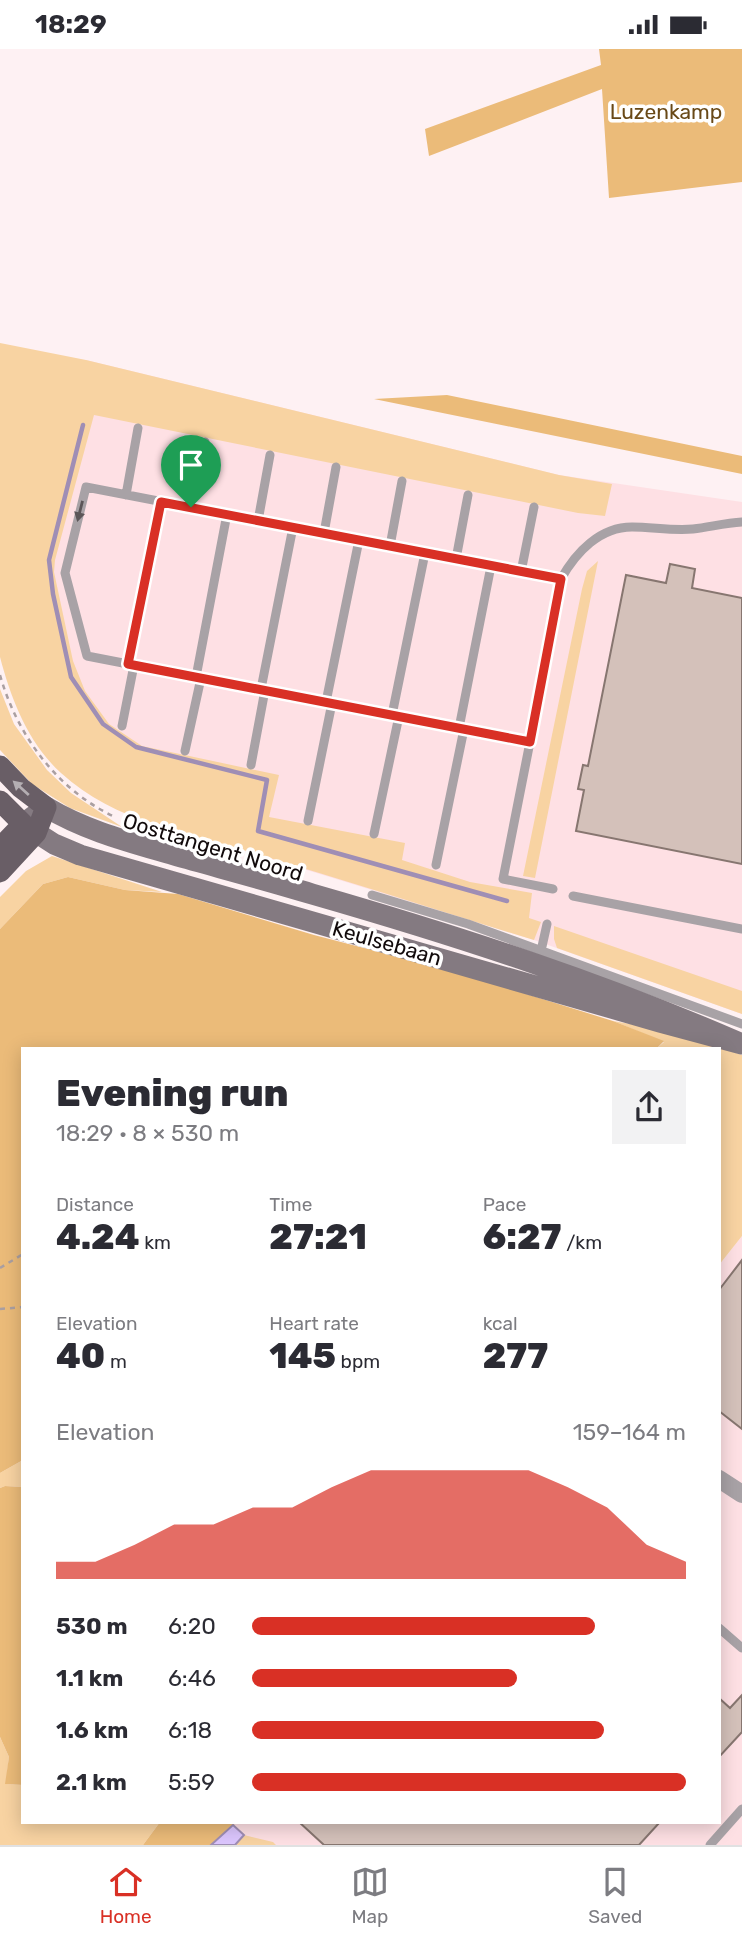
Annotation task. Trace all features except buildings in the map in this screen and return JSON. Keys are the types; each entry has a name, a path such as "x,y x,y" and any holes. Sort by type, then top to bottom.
{"main road":[{"path":"0,766 21,788 46,807 0,872"},
{"path":"0,801 29,829"},
{"name":"Keulsebaan","path":"46,807 87,828 124,841 315,895 504,953 665,1010 742,1044"},
{"path":"0,848 29,829"},
{"name":"Keulsebaan","path":"29,829 80,855 119,868 742,1044"}],"street":[{"path":"721,1480 742,1495"}],"lane":[{"path":"126,495 138,428"},
{"path":"191,507 205,442"},
{"path":"258,520 270,455"},
{"path":"324,533 336,467"},
{"path":"390,546 402,481"},
{"path":"530,742 87,656 65,572 86,487 561,579"},
{"path":"456,559 468,495"},
{"path":"122,726 161,502"},
{"path":"521,572 534,507"},
{"path":"185,751 227,514"},
{"path":"553,888 503,879 561,579 587,544 607,531 631,527 693,529 742,522"},
{"path":"251,765 293,527"},
{"path":"308,821 359,540"},
{"path":"374,834 425,553"},
{"path":"436,865 491,566"},
{"path":"372,895 468,924 742,1024"},
{"path":"573,896 742,929"},
{"path":"541,951 547,925"},
{"path":"721,1630 742,1648"},
{"path":"710,1845 742,1809"}],"path":[{"name":"Oosttangent Noord","path":"0,675 7,699 26,737 55,773 82,796 117,818"},
{"path":"0,1268 21,1255"},
{"path":"0,1309 21,1307"}],"shaded area":[{"path":"0,343 86,360 559,475 612,484 605,516 578,513 94,415 55,560 54,572 73,661 85,691 109,724 142,746 279,775 269,817 405,843 402,860 470,882 532,893 529,918 541,922 534,940 155,825 105,804 82,790 49,761 22,719 0,657"},
{"path":"86,360 559,475 742,502 742,1014 534,940 258,855 133,750 69,681 40,556"},
{"path":"598,561 535,878 523,876 582,589 587,571"},
{"path":"0,689 14,724 47,770 71,793 122,827 70,808 32,784 0,750"},
{"path":"52,856 162,892 125,890 68,877 43,884 0,929 0,897 26,871"},
{"path":"554,926 742,991 742,1014 557,948"},
{"path":"613,1021 671,1031 718,1047 658,1047 664,1042"},
{"path":"721,1048 742,1055 742,1236 721,1262"},
{"path":"742,1236 742,1845 211,1845 235,1824 721,1824 721,1262"},
{"path":"21,1461 21,1487 0,1488 0,1473"},
{"path":"0,1737 9,1757 6,1784 21,1785 21,1824 159,1824 143,1845 0,1845"},
{"path":"233,1825 244,1835 235,1845 211,1845"},
{"path":"244,1835 273,1842 276,1845 235,1845"}],"green space":[{"name":"Luzenkamp","path":"599,49 742,49 742,182 609,198 602,89 429,156 425,129 601,65"},
{"path":"447,395 742,456 742,474 374,399"},
{"path":"68,877 125,890 178,894 314,935 449,970 613,1021 664,1041 658,1047 21,1047 21,1461 0,1473 0,929 43,884"},
{"path":"21,1487 21,1785 5,1784 9,1757 0,1737 0,1488"},
{"path":"159,1824 235,1824 211,1845 143,1845"}],"waterway":[{"path":"83,425 49,560 53,594 71,677 103,724 136,747 267,780 258,831 507,901"}],"route":[{"path":"161,502 191,507 561,579 530,742 128,664 161,502"}]}
